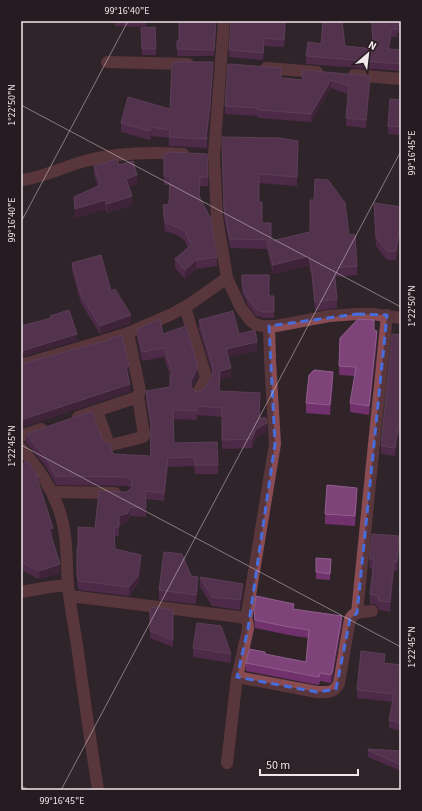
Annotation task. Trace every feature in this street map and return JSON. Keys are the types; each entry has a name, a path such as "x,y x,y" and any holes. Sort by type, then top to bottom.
{"street":[{"path":"224,21 216,64 210,155 217,218 227,278 241,308 251,321 258,325 269,326 350,314 387,315 401,318"},
{"path":"107,62 198,64"},
{"path":"216,64 236,65"},
{"path":"252,67 330,73"},
{"path":"346,74 401,78"},
{"path":"21,180 36,177 101,157 168,153 191,154"},
{"path":"21,365 128,333 185,307 227,278"},
{"path":"185,307 206,377 198,393"},
{"path":"357,613 387,315"},
{"path":"227,763 237,677 248,629 248,623 246,620 275,444 269,326"},
{"path":"97,411 109,445 143,437 144,435 138,396 140,391 128,333"},
{"path":"69,420 138,396"},
{"path":"21,436 49,427"},
{"path":"21,448 48,484 61,516 67,548 69,591 98,790"},
{"path":"52,492 125,493"},
{"path":"21,592 49,587 239,617 246,620"},
{"path":"237,677 317,692 333,691 339,683 352,614 372,612"}],"highlighted area":[{"path":"357,314 387,315 357,613 350,619 336,689 317,692 237,677 248,629 275,444 269,326"}],"building":[{"path":"179,21 216,21 214,50 177,49 177,41 179,41"},
{"path":"231,21 285,21 284,40 264,38 263,53 229,50"},
{"path":"323,21 342,21 345,46 373,49 372,21 401,21 401,25 396,26 397,29 392,29 388,49 401,50 401,64 306,56 308,42 321,44"},
{"path":"155,27 156,49 142,49 141,28"},
{"path":"213,62 207,139 169,137 170,130 151,127 150,131 121,123 128,97 170,109 172,63"},
{"path":"228,64 281,68 281,78 303,80 302,70 370,76 366,120 346,118 349,86 331,80 311,114 225,106"},
{"path":"401,81 401,127 388,126 390,99 400,100"},
{"path":"222,137 280,138 298,141 297,177 259,174 259,202 262,202 262,223 271,223 271,240 230,239 224,208"},
{"path":"167,152 207,154 208,177 200,177 199,196 211,219 217,257 196,260 185,270 175,259 191,245 185,232 165,222 163,205 169,204 170,176 164,176 164,154 167,154"},
{"path":"117,159 119,165 133,161 137,175 126,179 132,196 107,204 105,200 75,209 74,197 100,185 94,166"},
{"path":"315,179 328,180 345,203 349,235 355,234 357,266 334,268 337,299 315,302 309,256 273,265 267,242 310,232 310,200 314,200"},
{"path":"374,203 401,207 401,220 396,251 387,251 376,237"},
{"path":"101,255 111,291 115,289 131,315 100,326 81,295 72,263"},
{"path":"242,275 269,275 269,296 274,296 274,312 263,312 256,309 245,293 242,285"},
{"path":"69,310 77,334 21,351 21,326 51,318 50,316"},
{"path":"233,311 239,334 255,330 257,342 226,349 231,368 220,371 219,391 260,393 259,418 266,418 267,423 256,429 252,439 222,440 222,408 196,406 197,411 173,410 174,443 217,442 218,465 195,465 194,457 168,458 164,493 145,491 146,508 130,507 128,513 119,516 119,527 114,527 115,549 141,555 138,576 129,587 79,581 77,575 78,527 95,528 99,491 128,491 132,488 131,480 125,477 56,476 46,458 26,434 92,411 102,439 110,444 113,454 151,456 151,425 146,391 170,387 170,375 173,374 164,348 142,352 137,329 160,319 163,334 186,326 198,367 191,381 191,385 194,391 199,392 205,388 213,372 213,367 199,320"},
{"path":"358,319 374,320 374,330 377,331 369,406 350,403 356,367 339,366 340,338"},
{"path":"392,334 401,335 401,428 398,427 395,448 381,446"},
{"path":"122,335 129,366 126,367 130,384 21,420 21,364 109,340 108,339"},
{"path":"314,370 333,372 330,405 306,403 309,375"},
{"path":"28,461 39,477 35,476 53,528 49,529 60,564 39,571 21,562 21,465"},
{"path":"327,485 357,488 355,516 325,514"},
{"path":"372,534 399,536 397,562 394,561 390,602 379,601 378,597 370,594 374,559 369,559"},
{"path":"164,552 182,554 191,576 198,577 196,595 159,590"},
{"path":"316,558 331,559 330,574 316,572"},
{"path":"200,577 243,584 240,600 212,597"},
{"path":"256,596 294,604 293,609 342,616 331,675 320,673 318,677 246,663 249,649 265,652 265,654 306,662 309,630 255,620 254,610"},
{"path":"150,607 173,610 173,640 150,631"},
{"path":"197,623 221,626 231,654 193,648"},
{"path":"361,651 385,654 384,663 401,665 401,723 389,720 394,694 357,690"},
{"path":"368,750 401,751 401,765"}]}
